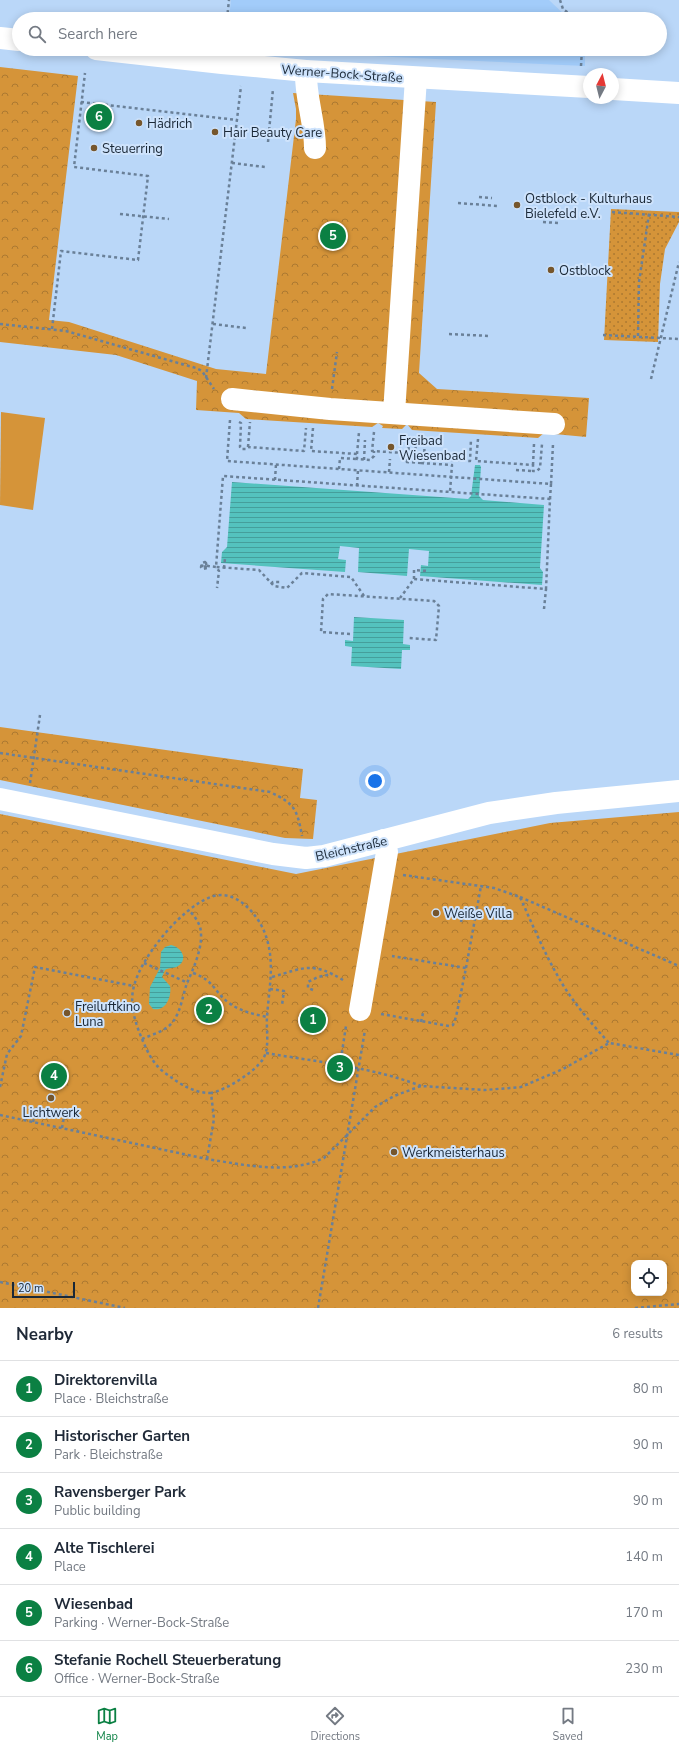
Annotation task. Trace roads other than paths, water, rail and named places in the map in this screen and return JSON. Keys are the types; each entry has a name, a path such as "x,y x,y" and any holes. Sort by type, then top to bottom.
{"street":[{"path":"0,38 12,39"},
{"name":"Werner-Bock-Straße","path":"160,56 306,71 583,87"},
{"path":"306,71 306,84 314,130 314,148"},
{"path":"394,413 416,78"},
{"path":"619,89 679,93"},
{"path":"231,408 330,409 394,413 554,432"},
{"name":"Bleichstraße","path":"0,799 273,854 306,858 324,856 460,819 516,808 679,791"},
{"path":"364,1011 364,986 387,852 384,840"}],"place":[{"name":"Stefanie Rochell Steuerberatung","path":"99,117"},
{"name":"Hädrich","path":"139,123"},
{"name":"Hair Beauty Care","path":"215,132"},
{"name":"Steuerring","path":"94,148"},
{"name":"Ostblock - Kulturhaus Bielefeld e.V.","path":"517,205"},
{"name":"Wiesenbad","path":"333,236"},
{"name":"Ostblock","path":"551,270"},
{"name":"Freibad Wiesenbad","path":"391,447"},
{"name":"Weiße Villa","path":"436,913"},
{"name":"Historischer Garten","path":"209,1010"},
{"name":"Freiluftkino Luna","path":"67,1013"},
{"name":"Direktorenvilla","path":"313,1020"},
{"name":"Ravensberger Park","path":"340,1068"},
{"name":"Alte Tischlerei","path":"54,1076"},
{"name":"Lichtwerk","path":"51,1098"},
{"name":"Werkmeisterhaus","path":"394,1152"}]}
